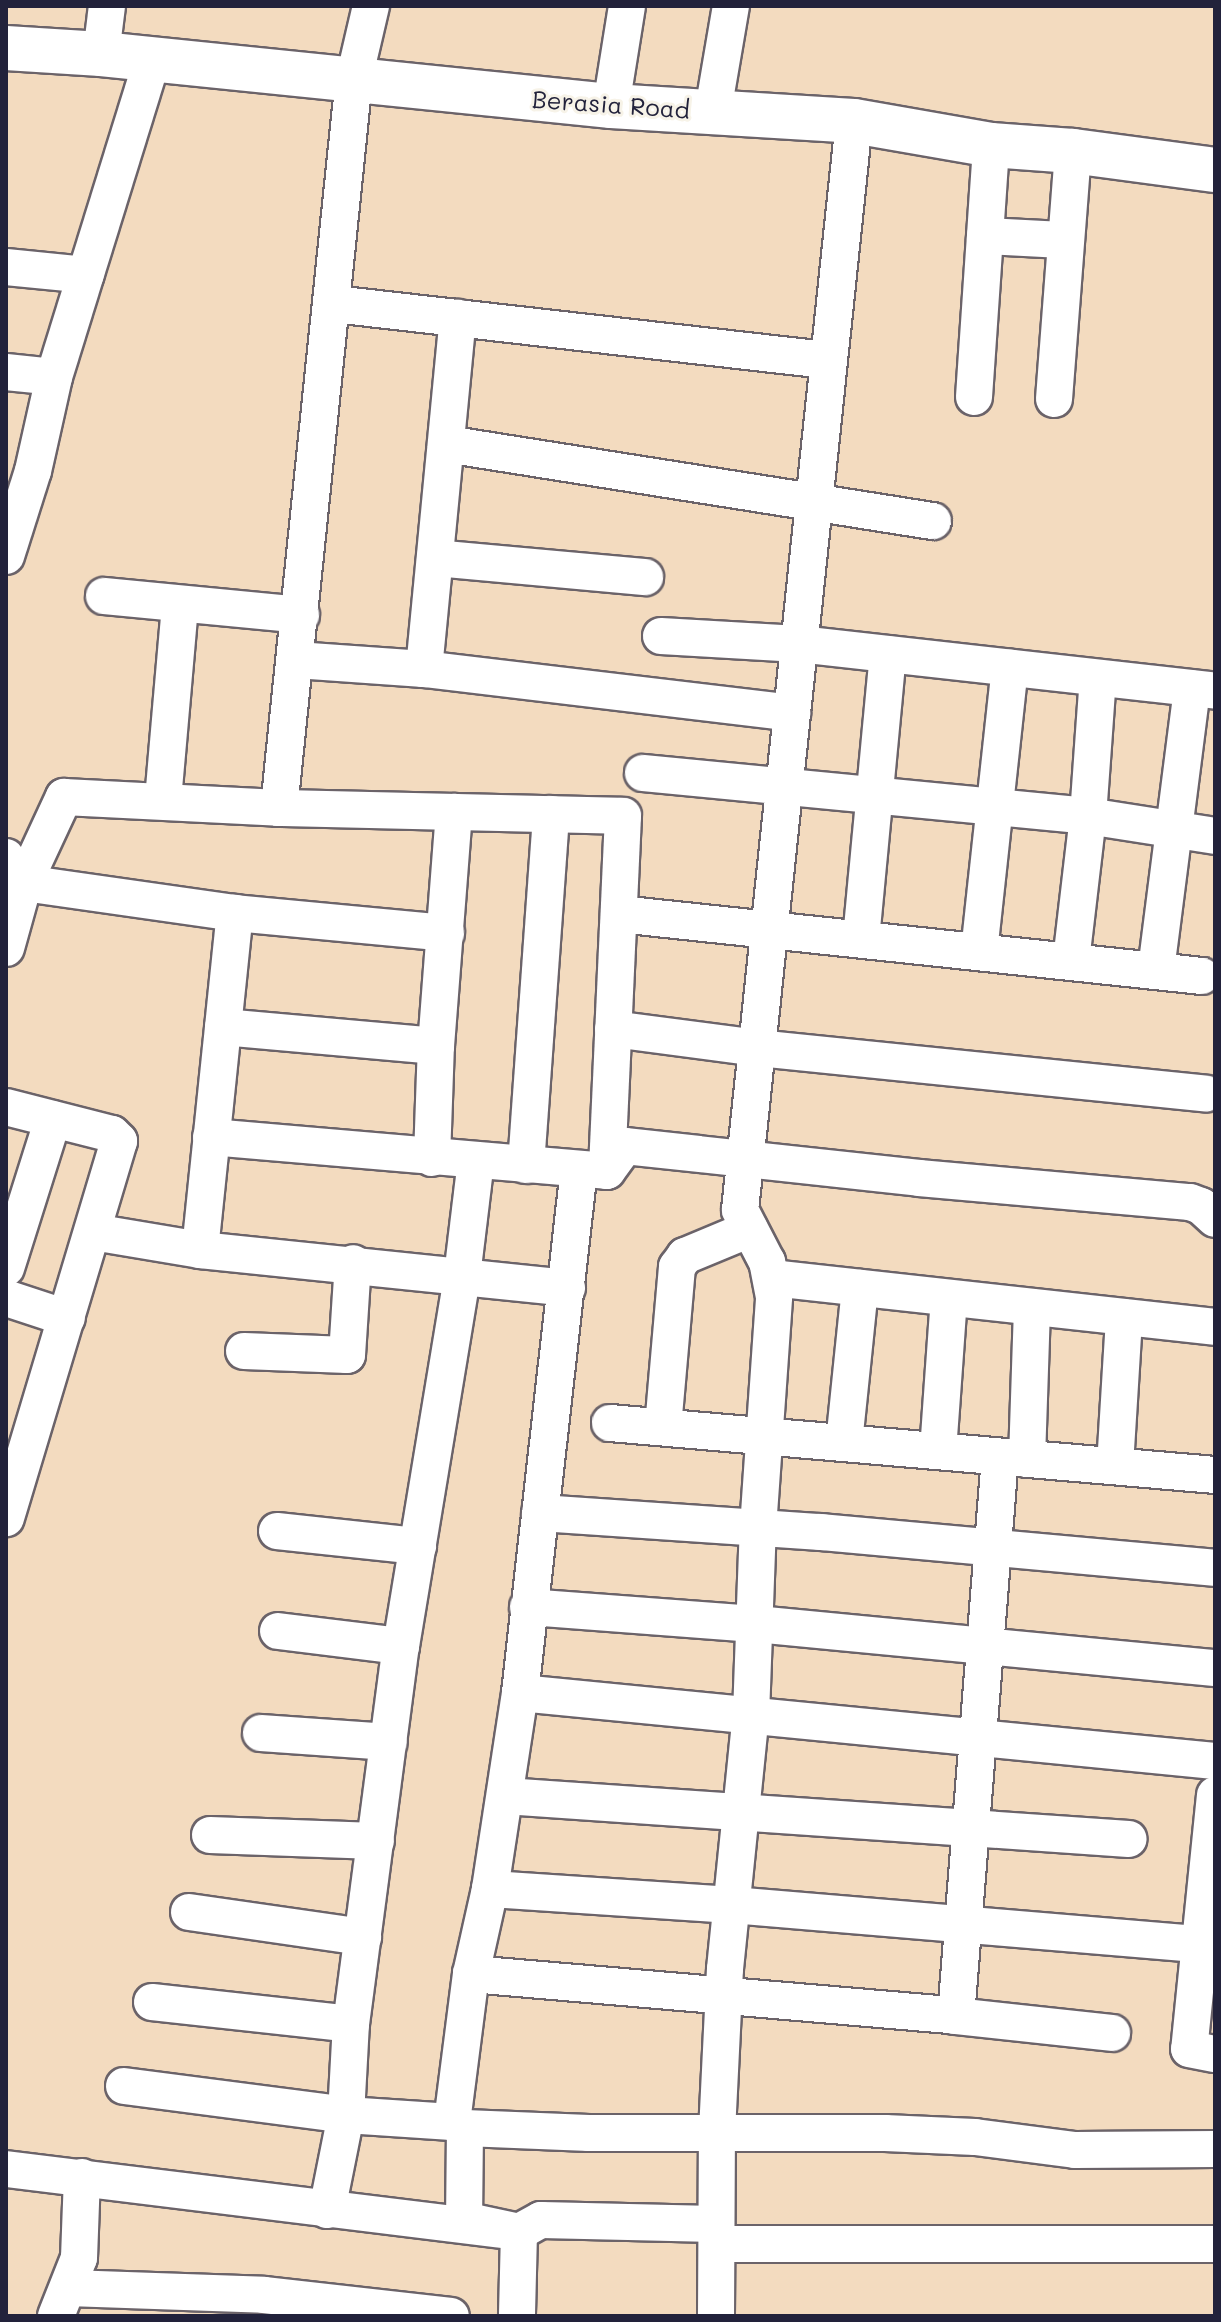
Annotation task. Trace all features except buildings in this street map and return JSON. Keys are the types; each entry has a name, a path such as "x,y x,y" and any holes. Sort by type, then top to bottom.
{"main road":[{"name":"Berasia Road","path":"6,48 101,54 611,106 854,121 991,145 1073,151 1215,170"}],"street":[{"path":"101,54 107,6"},
{"path":"279,808 334,304 354,79 371,6"},
{"path":"611,106 627,6"},
{"path":"713,111 731,6"},
{"path":"6,556 19,469 54,377 152,61"},
{"path":"716,2316 717,2132 732,1905 751,1715 758,1528 766,1437 773,1278 740,1210 854,121"},
{"path":"974,397 991,145"},
{"path":"1054,399 1073,151"},
{"path":"985,236 1064,240"},
{"path":"6,267 86,275"},
{"path":"334,304 829,360"},
{"path":"424,669 458,318"},
{"path":"6,372 54,377"},
{"path":"446,444 933,521"},
{"path":"435,558 645,577"},
{"path":"104,596 301,615"},
{"path":"163,800 180,605"},
{"path":"661,636 799,644 1204,690 1173,831 1156,970"},
{"path":"861,939 888,654"},
{"path":"296,660 424,669 792,713"},
{"path":"979,952 1010,668"},
{"path":"1071,961 1088,816 1098,678"},
{"path":"643,773 1088,816 1215,836"},
{"path":"6,948 15,870 64,797 279,808 623,816 613,1029 593,1170 567,1288 520,1693 490,1889 471,1974 459,2125 464,2220 519,2232"},
{"path":"432,1158 436,1046 454,812"},
{"path":"526,1165 551,814"},
{"path":"15,870 235,913 446,933"},
{"path":"200,1250 235,913"},
{"path":"619,914 1202,976"},
{"path":"223,1027 436,1046"},
{"path":"613,1029 757,1048 1206,1094"},
{"path":"6,1107 112,1134 119,1141 9,1499"},
{"path":"6,1268 53,1119"},
{"path":"211,1137 593,1170 625,1146 1190,1202 1215,1219"},
{"path":"327,2210 346,2115 351,2024 401,1646 462,1276 476,1161"},
{"path":"663,1427 677,1267 685,1256 750,1229"},
{"path":"93,1232 200,1250 353,1263 567,1288"},
{"path":"244,1351 347,1355 353,1263"},
{"path":"773,1278 1215,1327"},
{"path":"844,1443 860,1288"},
{"path":"6,1298 67,1318"},
{"path":"938,1451 949,1298"},
{"path":"956,2016 993,1550 1014,1458 1032,1307"},
{"path":"1115,1466 1124,1317"},
{"path":"610,1423 1215,1475"},
{"path":"540,1513 758,1528 1215,1568"},
{"path":"277,1531 418,1546"},
{"path":"528,1607 756,1624 1215,1668"},
{"path":"278,1631 401,1646"},
{"path":"520,1693 1215,1761"},
{"path":"261,1733 389,1742"},
{"path":"1215,1795 1189,2049 1215,2054"},
{"path":"505,1796 743,1811 971,1831 1129,1839"},
{"path":"210,1835 376,1841"},
{"path":"490,1889 732,1905 1199,1944"},
{"path":"189,1912 363,1937"},
{"path":"471,1974 956,2016 1112,2033"},
{"path":"152,2002 351,2024"},
{"path":"124,2086 346,2115 589,2133 960,2137 1075,2150 1215,2149"},
{"path":"6,2169 519,2232 541,2220 717,2234 1215,2244"},
{"path":"82,2177 79,2258 62,2302 261,2306 451,2316"},
{"path":"517,2316 519,2232"}]}
